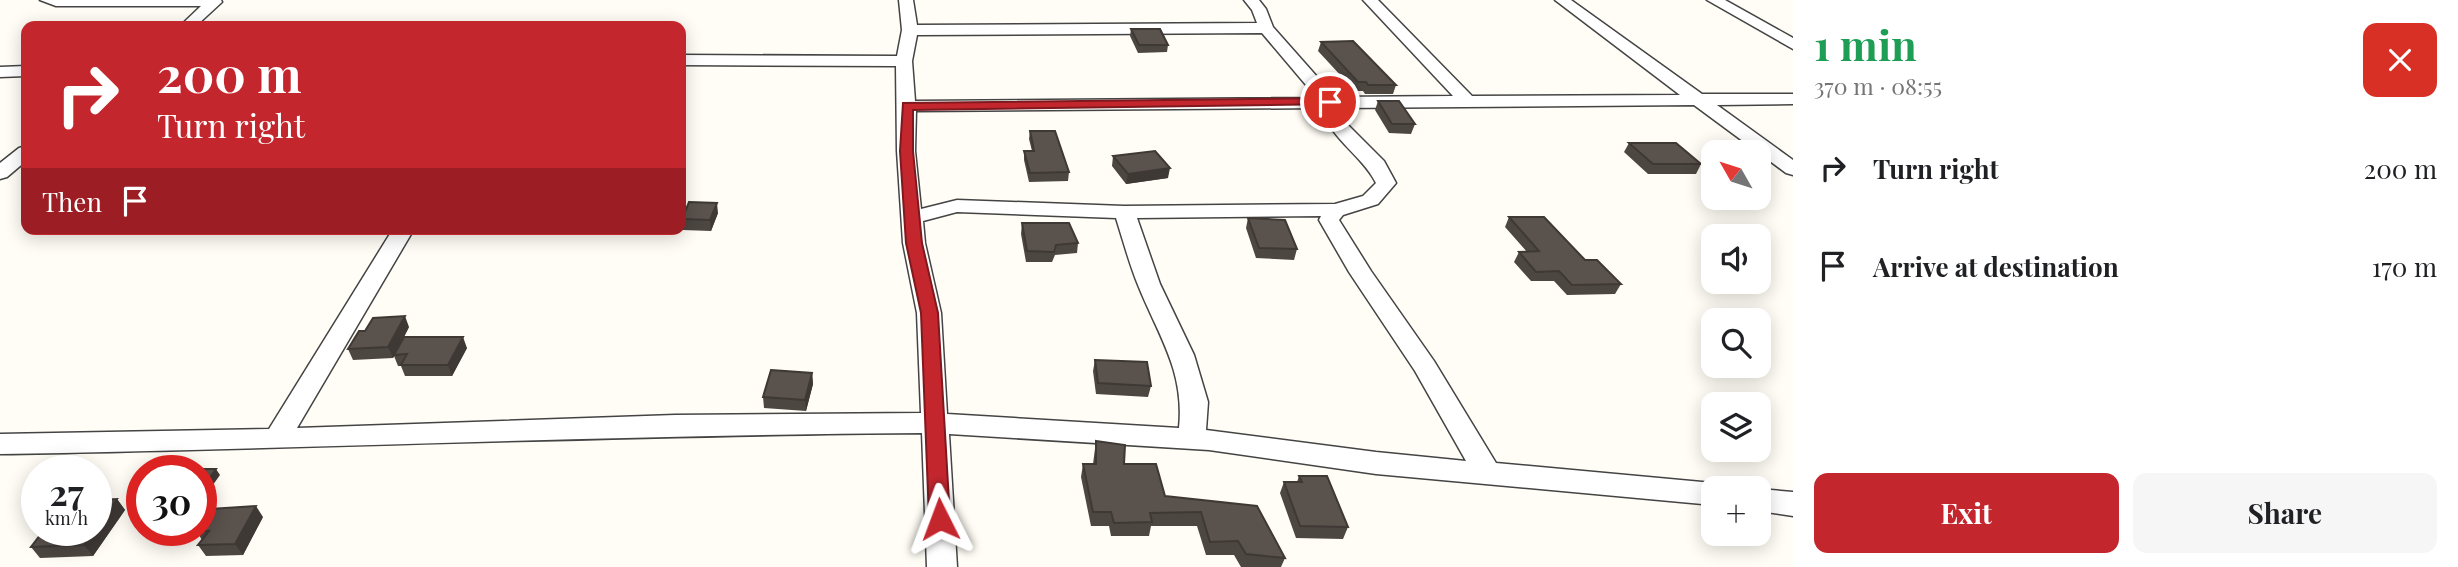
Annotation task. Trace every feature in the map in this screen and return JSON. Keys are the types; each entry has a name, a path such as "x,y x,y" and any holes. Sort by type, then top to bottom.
{"street":[{"path":"47,0 217,1"},
{"path":"906,0 909,30 904,61 906,151 914,243 929,313 942,567"},
{"path":"912,217 957,205 1124,212 1335,210 1362,204 1377,197 1386,183 1377,164 1346,135 1331,116 1330,102 1266,28 1259,9 1251,0"},
{"path":"1370,0 1469,103"},
{"path":"1562,0 1696,101 1793,169"},
{"path":"1714,0 1793,44"},
{"path":"193,21 217,1"},
{"path":"909,30 1266,28"},
{"path":"686,60 904,61"},
{"path":"0,72 21,71"},
{"path":"907,106 1793,99"},
{"path":"0,173 21,156"},
{"path":"1335,210 1329,220 1336,233 1425,367 1488,474"},
{"path":"1124,212 1149,284 1182,355 1195,402 1192,439"},
{"path":"278,439 400,235"},
{"path":"0,444 278,439 675,425 935,423 1192,439 1376,463 1701,493"},
{"path":"1771,501 1793,504"}],"building":[{"path":"1131,29 1160,29 1168,45 1139,45"},
{"path":"1353,41 1396,85 1368,85 1366,82 1358,82 1321,42"},
{"path":"1378,101 1399,101 1415,124 1392,124"},
{"path":"1030,131 1055,131 1069,172 1030,173 1024,151 1034,151"},
{"path":"1629,143 1676,143 1701,164 1653,164"},
{"path":"1155,151 1170,168 1128,174 1113,156"},
{"path":"689,202 717,203 710,220 686,219"},
{"path":"1509,217 1544,217 1585,260 1597,260 1621,284 1572,285 1559,271 1536,272 1519,252 1539,251"},
{"path":"1248,218 1285,220 1297,249 1259,248"},
{"path":"1022,223 1069,223 1078,243 1056,245 1054,252 1027,251"},
{"path":"405,316 388,347 348,349 359,331 365,331 373,318"},
{"path":"404,337 463,337 448,365 401,365 407,354 394,355"},
{"path":"1095,360 1147,362 1151,386 1098,383"},
{"path":"771,370 812,373 805,400 763,397"},
{"path":"1096,441 1125,445 1124,464 1156,464 1165,496 1257,506 1285,558 1246,554 1238,541 1210,542 1201,512 1150,513 1152,522 1114,523 1111,512 1093,512 1083,464 1096,464"},
{"path":"1299,476 1327,476 1348,527 1300,526 1284,482 1302,482"},
{"path":"256,506 235,544 217,544 217,509"}],"route":[{"path":"940,519 929,313 914,243 906,151 907,106 1330,102"}]}
